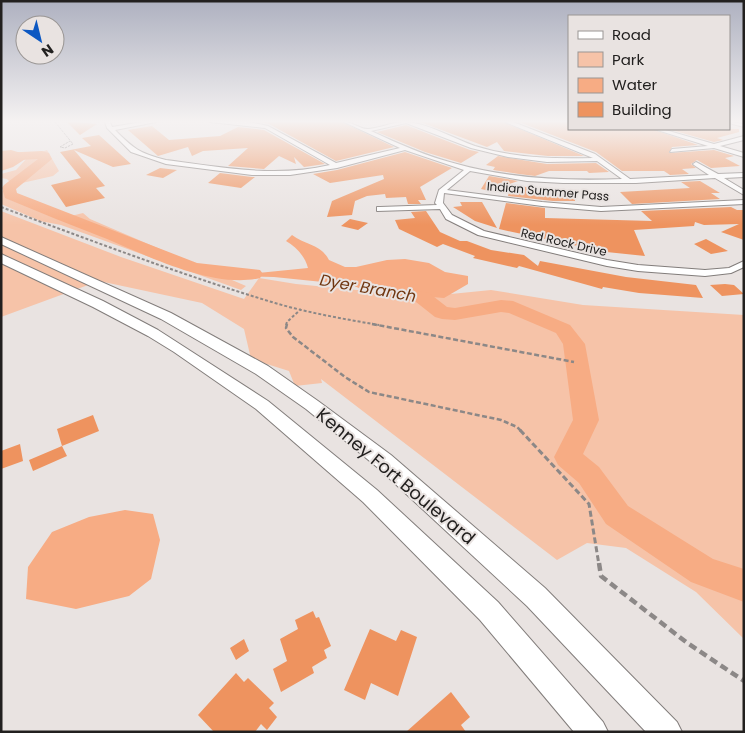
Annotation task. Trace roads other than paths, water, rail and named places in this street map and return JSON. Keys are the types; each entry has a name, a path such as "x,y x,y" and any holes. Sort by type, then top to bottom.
{"main road":[{"name":"Kenney Fort Boulevard","path":"1,240 166,316 209,338 262,370 312,405 384,461 536,597 667,732"},
{"name":"Kenney Fort Boulevard","path":"1,258 98,304 160,337 187,353 262,405 370,496 489,611 593,732"}],"street":[{"path":"144,156 166,162 202,167 277,173 309,171 374,156"},
{"path":"319,156 337,166"},
{"path":"427,156 469,169 550,180 628,180 744,175"},
{"path":"512,156 559,160 600,159"},
{"path":"594,156 628,180"},
{"path":"202,167 210,162"},
{"path":"696,164 744,192"},
{"path":"380,209 440,207 438,198 441,192 469,169"},
{"name":"Indian Summer Pass","path":"441,192 542,204 601,208 744,202"},
{"name":"Red Rock Drive","path":"440,207 458,223 481,233 606,263 647,269 705,273 731,270 744,264"}],"water":[{"path":"1,156 30,156 13,167 1,171"},
{"path":"292,235 322,251 329,260 345,267 405,259 429,263 445,272 468,276 468,284 444,298 394,294 378,289 361,289 352,285 274,277 232,276 224,273 258,273 308,268 300,252 286,241"},
{"path":"125,510 153,514 160,540 151,579 129,596 76,609 26,599 28,567 52,532 89,517"}],"waterway":[{"name":"Dyer Branch","path":"1,157 17,156"},
{"name":"Dyer Branch","path":"45,156 46,159 9,188 10,195 193,268 224,273 254,274"},
{"name":"Dyer Branch","path":"392,292 422,297 442,313 455,314 501,306 513,307 563,329 574,344 586,420 568,457 589,475 617,515 703,571 744,586"}]}
